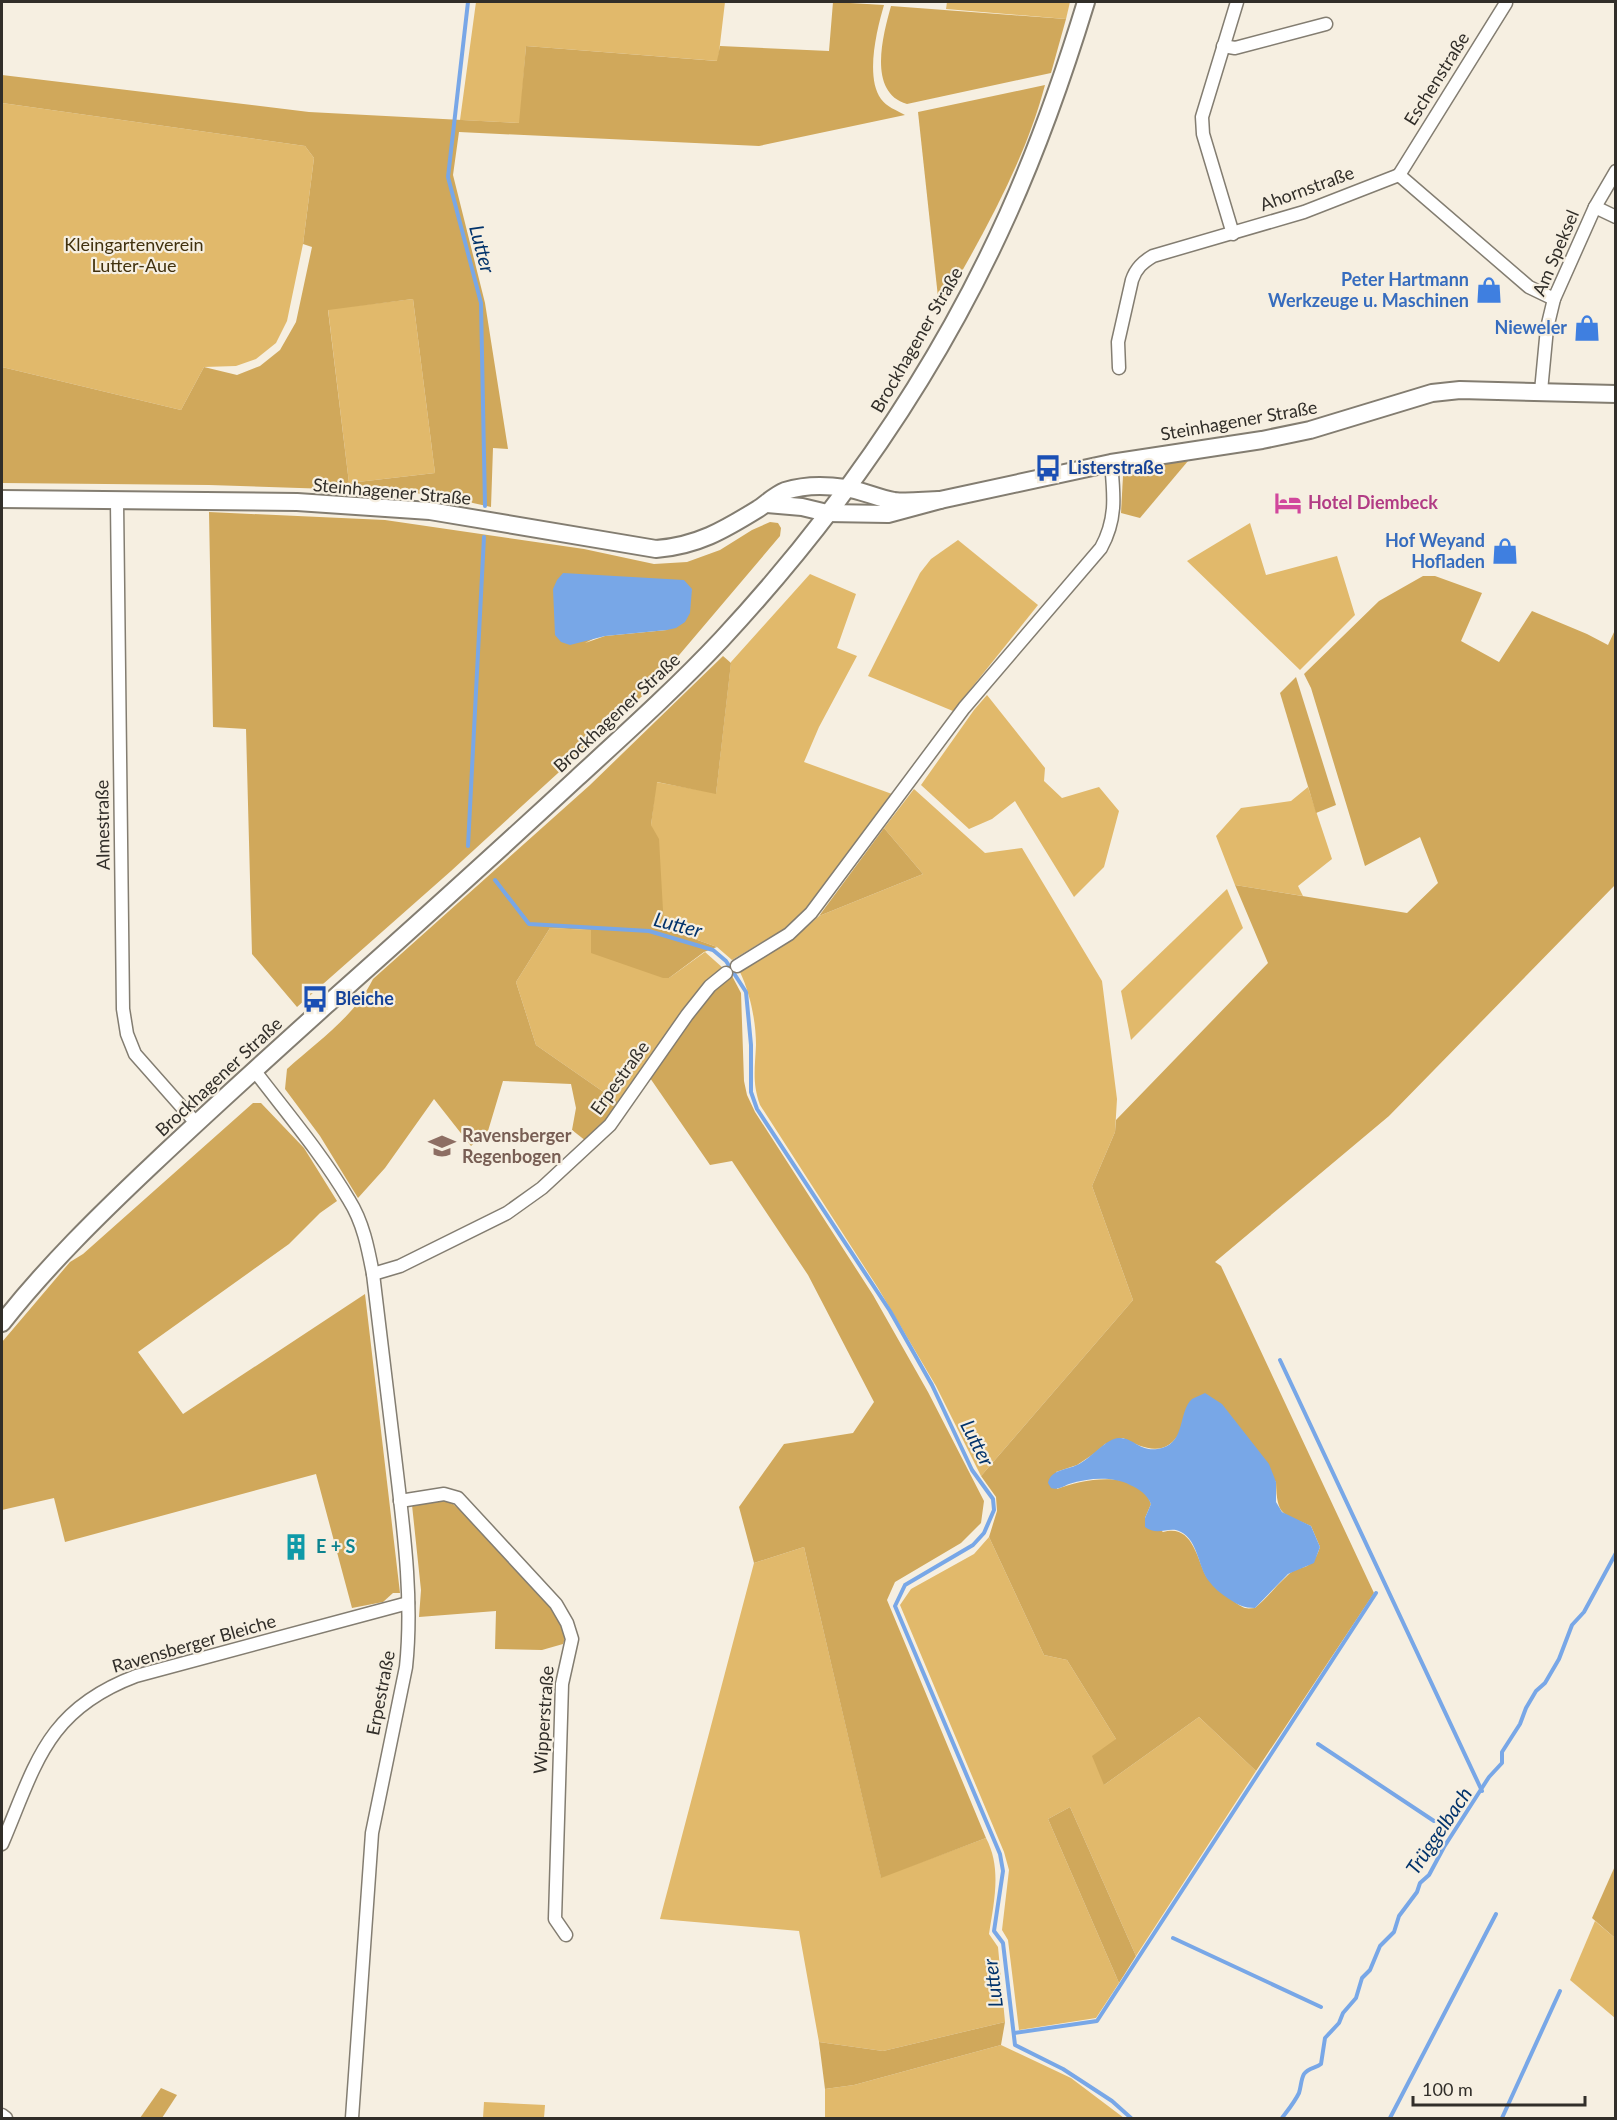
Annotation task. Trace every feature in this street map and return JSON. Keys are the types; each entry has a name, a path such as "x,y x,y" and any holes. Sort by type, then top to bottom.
{"main road":[{"name":"Brockhagener Straße","path":"4,1315 91,1223 196,1123 489,859 672,690 744,614 846,488 903,406 942,342 1007,216 1063,76 1086,2"},
{"name":"Steinhagener Straße","path":"767,504 802,507 827,513 888,514 940,500 1111,463 1262,441 1310,430 1432,393 1460,390 1616,394"},
{"name":"Steinhagener Straße","path":"2,500 297,502 430,511 656,549 679,547 696,542 726,528 767,504 778,494 801,488 813,486 846,488 898,502 940,500"}],"street":[{"path":"1233,234 1203,134 1202,117 1237,2"},
{"name":"Eschenstraße","path":"1399,175 1506,3"},
{"path":"1223,46 1235,48 1326,24"},
{"name":"Am Speksel","path":"1541,391 1546,328 1554,299 1595,207 1616,171"},
{"path":"1399,175 1529,287 1554,299"},
{"name":"Ahornstraße","path":"1119,368 1118,342 1135,271 1146,260 1304,212 1399,175"},
{"path":"1595,207 1616,217"},
{"name":"Erpestraße","path":"373,1274 400,1266 507,1213 542,1188 610,1125 710,986 789,934 811,913 964,708 1101,548 1110,532 1113,516 1111,463"},
{"name":"Almestraße","path":"117,501 123,1009 127,1034 135,1054 196,1123"},
{"name":"Erpestraße","path":"254,1070 350,1201 367,1240 400,1501 409,1639 406,1667 372,1833 352,2118"},
{"name":"Wipperstraße","path":"400,1501 444,1494 458,1498 556,1604 567,1623 572,1639 562,1684 555,1919 566,1935"},
{"name":"Ravensberger Bleiche","path":"2,1844 40,1754 51,1737 79,1706 97,1693 136,1676 408,1603"},
{"path":"2,2115 6,2118"}],"green space":[{"path":"476,2 725,2 718,61 526,46 520,123 460,120"},
{"path":"947,2 1070,2 1066,19 946,9"},
{"name":"Kleingartenverein Lutter-Aue","path":"2,103 305,146 314,158 303,244 287,321 276,343 256,359 236,366 204,367 181,410 2,367"},
{"path":"413,299 435,473 349,483 328,309"},
{"path":"1250,523 1266,575 1337,556 1355,615 1300,670 1187,561"},
{"path":"958,540 1038,605 953,711 868,676 920,573 931,559"},
{"path":"810,574 856,594 837,648 857,656 819,727 804,762 892,794 806,912 786,928 732,960 717,947 664,928 651,825 656,782 716,793 731,662"},
{"path":"987,695 1045,768 1044,781 1062,798 1099,787 1119,811 1104,867 1074,897 1015,801 992,819 969,829 921,785"},
{"path":"1308,787 1332,859 1298,886 1303,896 1235,885 1216,836 1241,808 1291,801"},
{"path":"914,789 985,853 1022,848 1102,981 1117,1099 1115,1132 1092,1186 1133,1300 981,1476 936,1386 878,1288 760,1105 755,1082 754,1017 740,972 793,939 819,916 923,874 884,828"},
{"path":"1227,889 1243,928 1131,1040 1121,991"},
{"path":"550,928 591,930 669,978 705,952 723,968 680,1015 618,1102 536,1045 516,982"},
{"path":"989,1537 1044,1655 1067,1660 1116,1739 1104,1785 1199,1717 1256,1771 1136,1956 1070,1807 1048,1819 1119,1983 1096,2018 1019,2030 1008,1940 1002,1930 1009,1870 1004,1852 900,1605 911,1589 974,1554"},
{"path":"804,1547 881,1877 986,1838 991,1849 995,1873 989,1934 998,1947 1005,2022 883,2051 819,2042 799,1931 660,1919 754,1563"},
{"path":"1595,1921 1615,1938 1615,2018 1570,1980"},
{"path":"1001,2045 1071,2078 1124,2118 825,2118 825,2089 854,2085"},
{"path":"484,2102 545,2105 544,2118 483,2118"}],"shaded area":[{"path":"833,2 884,5 874,53 876,90 889,106 905,115 759,146 459,132 453,175 485,303 508,449 493,448 491,507 437,495 390,491 209,485 2,483 2,367 181,410 204,367 237,375 260,366 280,350 296,322 312,247 303,244 314,158 305,146 2,103 2,75 309,112 519,123 526,46 717,61 720,46 829,51","holes":["413,299 435,473 349,483 328,310"]},
{"path":"891,6 1066,19 1051,73 907,104 894,98 886,88 882,75 882,47"},
{"path":"1045,85 1016,167 990,220 948,296 938,297 918,112"},
{"path":"1188,461 1140,518 1121,513 1125,471 1132,468"},
{"path":"209,512 385,520 584,549 654,564 687,562 720,550 752,530 770,522 778,523 781,528 780,536 652,687 451,871 297,1007 252,954 246,729 213,727","holes":["692,589 667,630 605,636 585,643"]},
{"path":"1423,576 1435,576 1482,593 1461,641 1499,662 1532,611 1608,645 1615,630 1615,885 1389,1116 1215,1262 1221,1266 1374,1593 1256,1771 1199,1717 1104,1785 1092,1756 1116,1739 1067,1660 1044,1655 989,1537 997,1511 996,1497 981,1476 1133,1300 1092,1186 1115,1132 1116,1120 1268,963 1235,885 1407,913 1438,883 1420,837 1365,866 1311,688 1304,674 1379,601","holes":["1193,1399 1276,1482 1280,1508 1287,1516 1311,1526 1320,1547 1317,1556 1309,1565 1291,1573 1255,1608 1248,1608 1242,1607 1208,1579 1187,1537 1173,1531 1163,1532 1145,1518 1151,1504 1145,1493 1135,1485 1109,1479 1081,1482 1057,1489 1056,1472 1077,1465 1105,1444 1123,1438 1147,1448 1155,1449 1169,1445 1181,1430"]},
{"path":"723,656 731,663 716,794 657,782 651,825 659,839 664,928 717,947 704,952 669,978 663,978 591,953 591,930 550,928 516,982 536,1045 618,1102 606,1122 586,1141 572,1130 576,1108 571,1084 503,1081 488,1131 471,1146 434,1099 385,1168 358,1198 320,1136 285,1089 287,1069 346,1017 373,979 590,785"},
{"path":"1296,677 1336,805 1316,813 1280,693"},
{"path":"884,828 923,874 819,916"},
{"path":"731,974 741,993 744,1081 747,1095 755,1112 873,1295 928,1392 984,1501 981,1523 961,1543 895,1582 887,1600 986,1838 881,1878 804,1547 754,1563 739,1507 784,1444 853,1433 874,1402 808,1275 732,1161 710,1165 650,1078 712,989"},
{"path":"253,1103 261,1103 304,1148 337,1201 320,1213 289,1244 138,1352 183,1414 365,1294 400,1593 393,1593 383,1602 352,1608 316,1474 65,1542 54,1498 2,1510 2,1342 70,1262 83,1254"},
{"path":"444,1500 453,1504 467,1516 557,1615 565,1632 563,1644 542,1650 495,1649 496,1611 419,1617 421,1590 412,1505"},
{"path":"1070,1807 1136,1956 1119,1983 1048,1819"},
{"path":"1615,1866 1615,1938 1592,1918"},
{"path":"1005,2022 1001,2045 854,2085 825,2089 819,2042 883,2051"},
{"path":"161,2088 177,2095 162,2118 140,2118"}],"water":[{"path":"563,573 684,580 692,589 690,613 685,622 676,628 605,636 570,645 561,642 555,635 553,589"},
{"path":"1205,1393 1222,1404 1269,1464 1276,1482 1276,1502 1282,1512 1311,1526 1320,1547 1314,1563 1288,1574 1255,1608 1235,1603 1213,1586 1187,1536 1177,1530 1155,1531 1145,1527 1145,1518 1151,1504 1137,1488 1108,1479 1084,1480 1056,1489 1051,1488 1048,1483 1056,1472 1082,1462 1114,1439 1124,1438 1148,1449 1162,1448 1170,1444 1178,1433 1185,1411 1192,1399"}],"waterway":[{"name":"Lutter","path":"468,2 448,177 481,303 485,506"},
{"name":"Lutter","path":"468,846 484,537"},
{"name":"Lutter","path":"495,880 529,924 649,931 713,950 726,961 746,992 751,1045 751,1092 757,1109 890,1311 932,1385 972,1470 993,1499 994,1510 984,1533 973,1545 905,1585 895,1606 1000,1854 1003,1871 994,1931 1003,1943 1015,2045 1063,2069 1112,2101 1131,2118"},
{"path":"1280,1360 1482,1791"},
{"name":"Trüggelbach","path":"1282,2118 1299,2093 1304,2074 1321,2064 1325,2038 1339,2023 1343,2013 1356,1998 1362,1978 1370,1970 1380,1946 1394,1932 1399,1916 1417,1892 1420,1883 1429,1875 1444,1847 1489,1777 1502,1763 1502,1752 1520,1724 1536,1691 1545,1683 1559,1659 1572,1625 1584,1612 1616,1553"},
{"path":"1014,2033 1097,2021 1376,1593"},
{"path":"1318,1744 1434,1821"},
{"path":"1390,2118 1496,1914"},
{"path":"1173,1938 1321,2007"},
{"path":"1502,2118 1560,1991"}],"place":[{"name":"Peter Hartmann Werkzeuge u. Maschinen","path":"1489,290"},
{"name":"Nieweler","path":"1587,328"},
{"name":"Listerstraße","path":"1048,468"},
{"name":"Hotel Diembeck","path":"1288,503"},
{"name":"Hof Weyand Hofladen","path":"1505,551"},
{"name":"Bleiche","path":"315,999"},
{"name":"Ravensberger Regenbogen","path":"442,1146"},
{"name":"E + S","path":"296,1547"}]}
